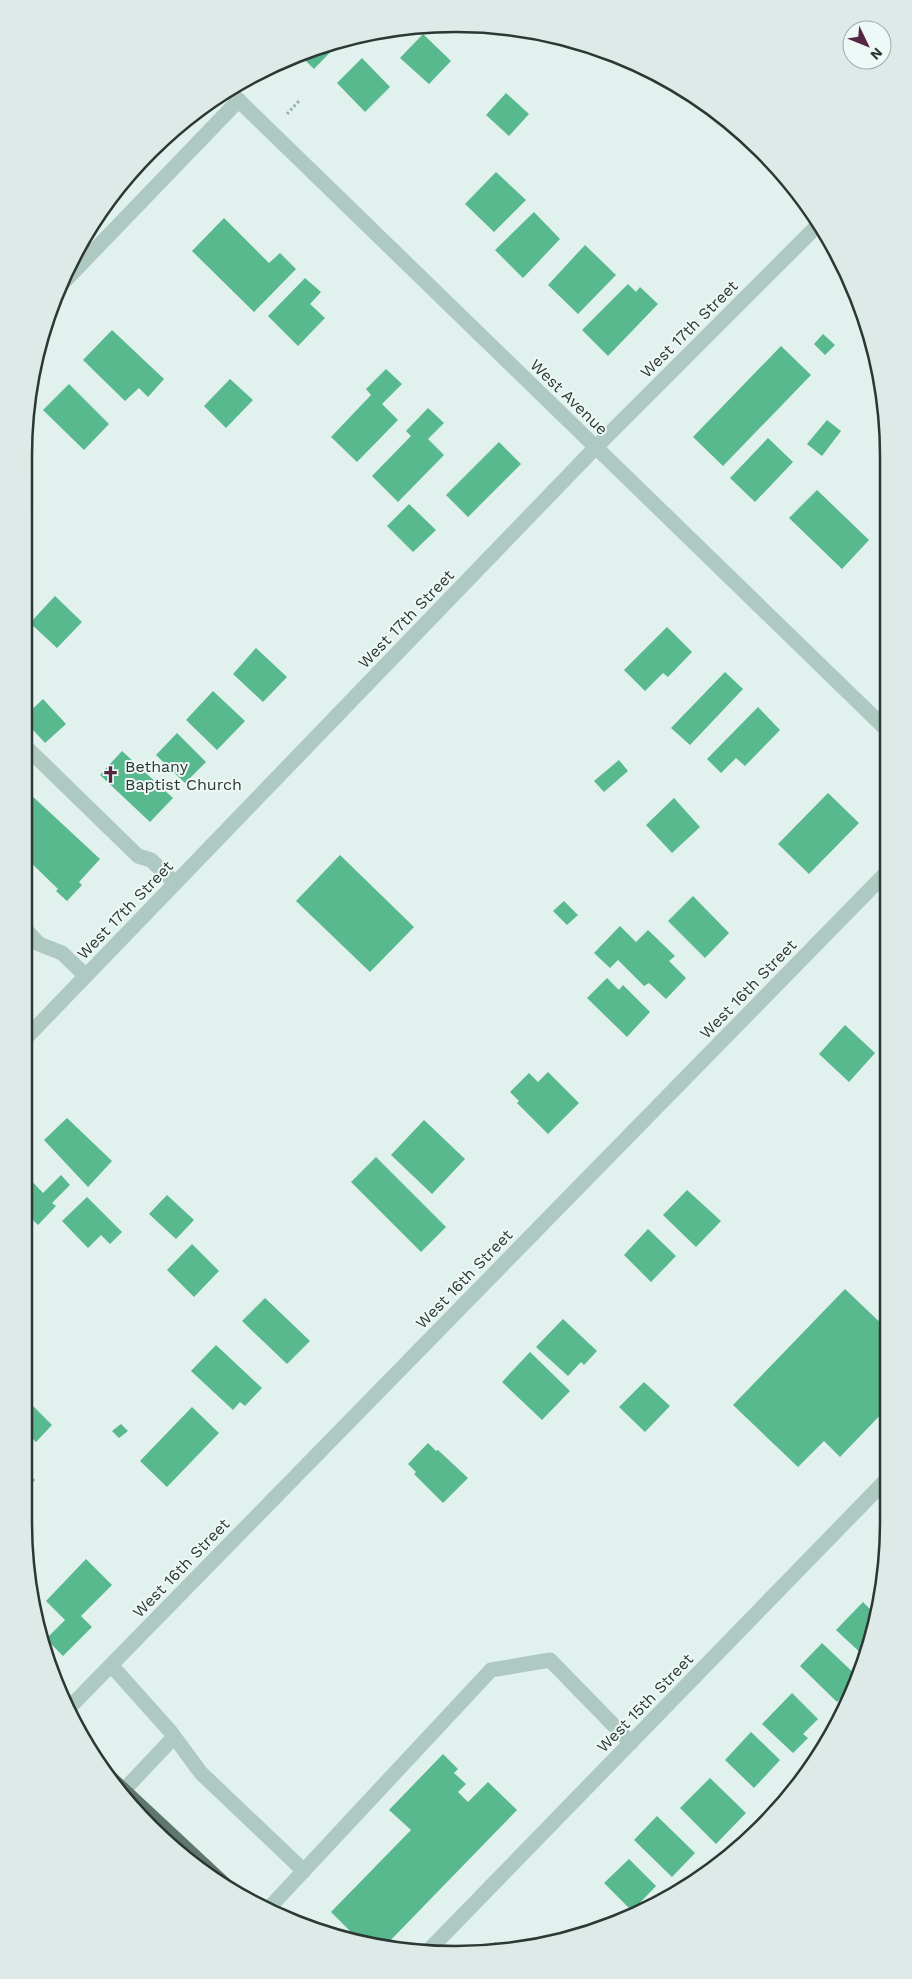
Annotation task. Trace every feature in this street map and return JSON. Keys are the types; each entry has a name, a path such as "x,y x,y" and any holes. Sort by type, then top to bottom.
{"main road":[{"path":"149,1813 190,1852"}],"street":[{"name":"West Avenue","path":"234,95 880,723"},
{"path":"77,267 233,96"},
{"name":"West 17th Street","path":"32,1032 596,447 814,229"},
{"path":"32,753 138,856 151,860 175,883"},
{"name":"West 16th Street","path":"73,1704 880,879"},
{"path":"32,937 39,944 62,953 86,976"},
{"name":"West 15th Street","path":"433,1946 880,1486"},
{"path":"272,1904 491,1670 550,1660 631,1742"},
{"path":"111,1665 174,1737 201,1773 304,1871"},
{"path":"126,1788 174,1737"}],"building":[{"path":"423,34 451,61 429,84 400,58"},
{"path":"331,52 314,69 306,61"},
{"path":"362,58 390,87 365,112 337,83"},
{"path":"506,93 529,114 509,136 486,115"},
{"path":"496,172 526,200 494,232 465,204"},
{"path":"534,212 560,239 523,278 495,250"},
{"path":"224,218 269,263 280,253 296,269 254,312 192,251"},
{"path":"585,245 616,275 578,314 548,285"},
{"path":"305,278 321,292 310,304 325,318 298,346 268,316"},
{"path":"628,284 636,292 640,287 658,304 608,356 582,330"},
{"path":"112,330 164,379 148,397 139,388 125,401 83,360"},
{"path":"823,334 835,345 825,355 814,344"},
{"path":"781,346 811,375 723,466 693,437"},
{"path":"386,369 402,384 382,404 398,420 357,462 331,437 371,395 366,389"},
{"path":"230,379 253,400 226,428 204,406"},
{"path":"69,384 109,424 84,450 43,410"},
{"path":"428,408 444,423 428,439 444,455 398,502 372,476 411,436 406,431"},
{"path":"827,420 841,431 822,456 807,444"},
{"path":"768,438 793,462 755,502 730,478"},
{"path":"499,442 521,464 468,517 446,495"},
{"path":"817,490 869,540 842,569 789,518"},
{"path":"409,504 436,530 413,552 387,526"},
{"path":"55,596 82,622 57,648 32,625 32,621"},
{"path":"667,627 692,652 668,677 663,673 645,691 624,670"},
{"path":"256,648 287,677 263,702 233,674"},
{"path":"725,672 743,689 690,745 671,728"},
{"path":"213,691 245,721 217,750 186,720"},
{"path":"43,699 66,724 45,743 32,729 32,709"},
{"path":"758,707 780,730 745,766 736,758 721,773 707,759"},
{"path":"177,733 206,762 185,783 156,755"},
{"path":"122,751 173,798 150,822 100,775"},
{"path":"619,760 628,771 604,792 594,781"},
{"path":"828,793 859,823 809,874 778,844"},
{"path":"32,796 100,859 79,882 82,885 67,901 56,891 58,889 32,864"},
{"path":"674,798 700,827 672,853 646,825"},
{"path":"340,855 414,927 370,972 296,901"},
{"path":"693,896 729,933 705,958 668,921"},
{"path":"564,901 578,915 567,925 553,911"},
{"path":"620,926 636,942 648,930 675,956 669,961 686,978 666,999 649,983 644,986 618,960 610,968 594,953"},
{"path":"607,978 619,990 623,985 650,1012 627,1037 587,998"},
{"path":"845,1025 875,1053 849,1082 819,1054"},
{"path":"548,1072 579,1103 548,1134 517,1103 519,1101 510,1092 529,1073 538,1082"},
{"path":"67,1118 112,1161 88,1187 44,1140"},
{"path":"424,1120 465,1159 432,1194 391,1155"},
{"path":"376,1157 446,1227 421,1252 351,1182"},
{"path":"61,1175 70,1185 52,1203 56,1206 38,1225 32,1219 32,1181 43,1193"},
{"path":"687,1190 721,1221 696,1247 663,1215"},
{"path":"167,1195 194,1220 176,1239 149,1214"},
{"path":"87,1197 122,1232 110,1244 101,1235 88,1248 62,1221"},
{"path":"648,1229 676,1256 651,1282 624,1255"},
{"path":"192,1244 219,1271 194,1297 167,1270"},
{"path":"845,1289 880,1322 880,1415 840,1457 824,1441 798,1467 733,1405"},
{"path":"265,1298 310,1341 287,1364 242,1321"},
{"path":"563,1319 597,1351 584,1365 581,1362 568,1376 536,1347"},
{"path":"216,1345 262,1388 245,1406 240,1402 233,1410 191,1371"},
{"path":"530,1352 570,1391 542,1420 502,1382"},
{"path":"644,1382 670,1406 645,1432 619,1407"},
{"path":"32,1405 52,1425 36,1442 32,1438"},
{"path":"192,1407 219,1433 167,1487 140,1461"},
{"path":"121,1424 128,1431 119,1438 112,1431"},
{"path":"428,1443 468,1478 443,1503 414,1474 416,1472 408,1464"},
{"path":"86,1559 112,1585 81,1616 92,1627 63,1656 50,1643 48,1637 65,1620 46,1601"},
{"path":"863,1602 870,1609 859,1652 836,1630"},
{"path":"822,1643 852,1672 842,1697 837,1702 800,1666"},
{"path":"792,1693 818,1719 803,1734 808,1738 793,1753 762,1724"},
{"path":"751,1732 780,1760 754,1788 725,1760"},
{"path":"443,1754 458,1769 454,1773 466,1784 458,1792 468,1802 488,1782 517,1810 390,1941 352,1933 331,1912 411,1830 389,1810"},
{"path":"710,1778 746,1813 716,1844 680,1808"},
{"path":"657,1816 695,1853 672,1877 634,1840"},
{"path":"629,1859 656,1886 637,1906 630,1909 604,1883"}],"place":[{"name":"Bethany Baptist Church","path":"111,775"}]}
